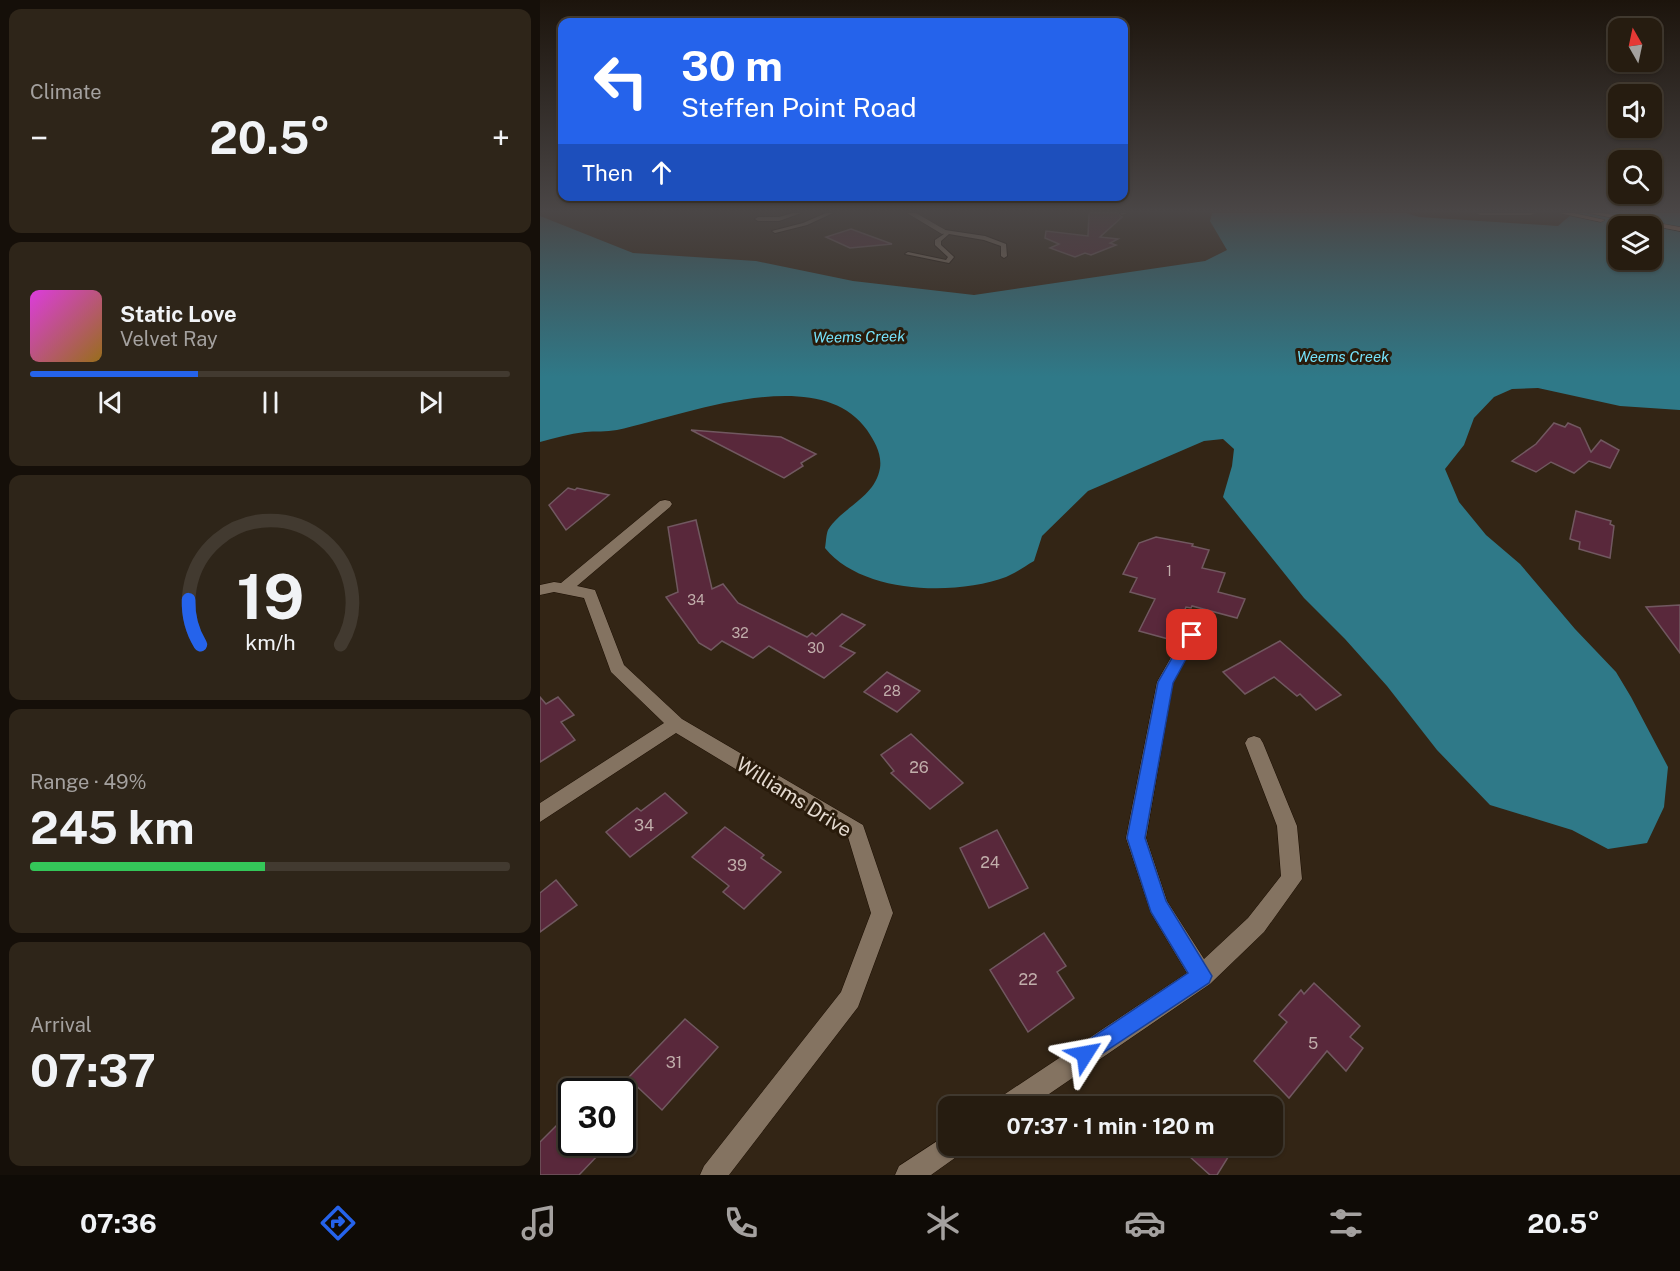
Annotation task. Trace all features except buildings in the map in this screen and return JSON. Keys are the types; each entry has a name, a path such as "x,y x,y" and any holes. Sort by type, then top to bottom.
{"street":[{"path":"564,589 665,504"},
{"name":"Williams Drive","path":"540,590 554,587 590,594 617,668 676,724 856,831 882,913 850,999 713,1175"},
{"path":"1192,635 1165,682 1136,838 1158,906 1202,976"},
{"path":"540,813 676,724"},
{"path":"1024,1096 1202,976 1256,925 1292,879 1287,826 1254,743"},
{"path":"908,1175 938,1154"}],"water":[{"name":"Weems Creek","path":"540,268 789,268 853,281 974,295 1159,268 1608,268 1608,270 1662,270 1662,268 1680,268 1680,410 1620,406 1538,388 1512,389 1494,397 1474,418 1464,445 1445,469 1459,502 1486,535 1520,564 1575,629 1616,672 1631,697 1668,767 1664,807 1647,843 1608,849 1572,830 1490,805 1437,750 1387,686 1345,639 1304,598 1223,497 1232,466 1234,449 1223,439 1204,441 1088,491 1042,536 1034,561 1013,574 985,583 936,588 910,587 862,575 841,563 825,548 828,530 834,522 872,487 880,468 880,458 867,430 845,410 816,399 784,396 748,399 617,430 579,433 540,442"}],"route":[{"path":"1085,1054 1202,976 1158,906 1136,838 1165,682 1192,635"}]}
